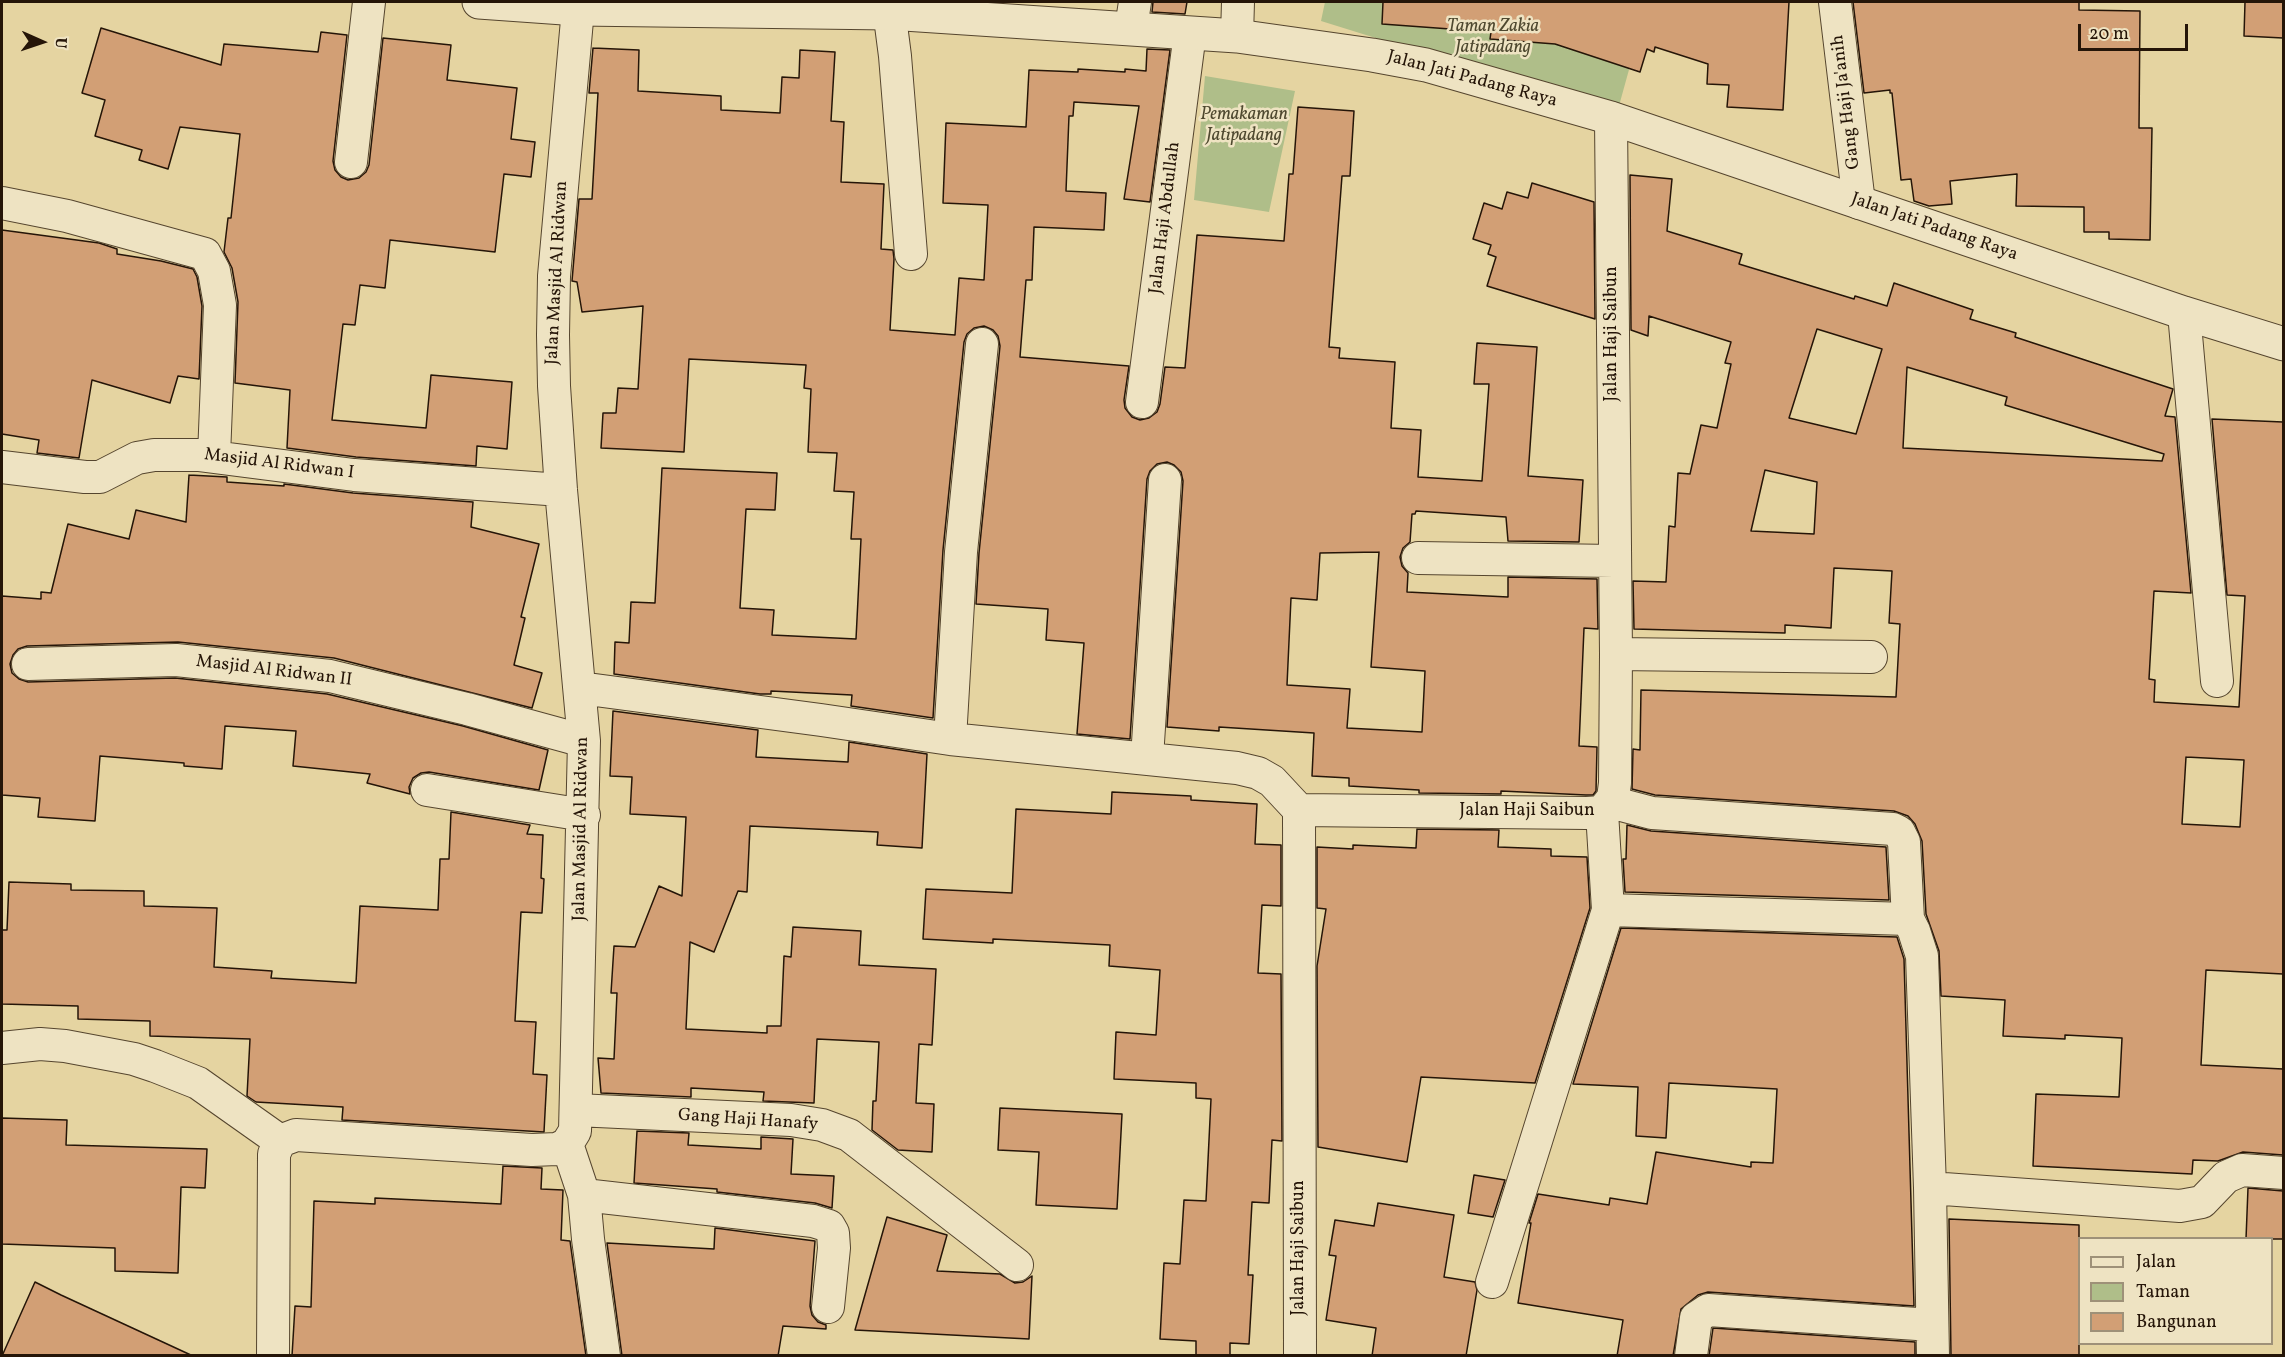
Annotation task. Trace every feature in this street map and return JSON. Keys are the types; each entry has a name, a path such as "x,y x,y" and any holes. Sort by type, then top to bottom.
{"street":[{"path":"351,162 369,2"},
{"name":"Jalan Jati Padang Raya","path":"479,2 578,9 889,7 1133,15 1190,33 1237,36 1426,65 1611,118 2184,313 2283,344"},
{"path":"1237,36 1238,2"},
{"name":"Gang Haji Ja'anih","path":"1835,2 1859,203"},
{"path":"889,7 911,254"},
{"name":"Jalan Masjid Al Ridwan","path":"578,9 554,276 554,386 584,741 584,815 573,1128 584,1195 604,1356"},
{"name":"Jalan Haji Abdullah","path":"1142,402 1190,33"},
{"name":"Jalan Haji Saibun","path":"1300,1356 1299,810 1606,807 1614,793 1616,654 1611,118"},
{"path":"2,202 67,216 205,254 214,271 220,305 214,456"},
{"path":"2184,313 2217,681"},
{"path":"950,739 961,552 982,344"},
{"name":"Masjid Al Ridwan I","path":"2,467 100,477 137,458 154,455 214,456 354,475 561,490"},
{"path":"1147,758 1164,480"},
{"path":"1418,558 1614,561"},
{"path":"1616,654 1871,657"},
{"name":"Masjid Al Ridwan II","path":"28,664 176,660 330,676 467,709 584,741"},
{"path":"580,688 950,739 1237,768 1258,773 1272,781 1299,810"},
{"path":"427,790 584,815"},
{"path":"1492,1282 1608,910 1606,807 1653,813 1893,829 1899,832 1904,842 1908,919 1922,956 1933,1340 1708,1310 1696,1318 1691,1356"},
{"path":"1608,910 1908,919"},
{"path":"2,1048 40,1044 65,1046 134,1059 155,1066 198,1083 280,1141"},
{"name":"Gang Haji Hanafy","path":"573,1128 791,1120 822,1125 849,1134 1017,1265"},
{"path":"273,1356 274,1154 280,1141 296,1136 532,1150 557,1149 573,1128 648,1132"},
{"path":"1930,1188 2180,1206 2202,1202 2226,1177 2242,1170 2283,1173"},
{"path":"584,1195 813,1221 829,1226 833,1233 834,1248 828,1307"}],"green space":[{"name":"Taman Zakia Jatipadang","path":"1325,2 1492,2 1635,48 1617,113 1321,21"},
{"name":"Pemakaman Jatipadang","path":"1205,76 1295,91 1269,212 1194,200"}],"building":[{"path":"1153,2 1187,2 1185,14 1152,12"},
{"path":"1383,2 1789,2 1783,110 1727,107 1729,85 1707,84 1708,64 1655,47 1654,52 1647,49 1640,72 1555,44 1490,39 1491,32 1382,24"},
{"path":"1853,2 2079,2 2079,10 2140,11 2139,128 2152,128 2150,240 2109,239 2109,232 2084,232 2084,207 2016,206 2017,174 1950,181 1952,204 1929,206 1914,201 1911,179 1901,180 1892,93 1890,90 1864,93"},
{"path":"2245,2 2283,2 2283,38 2244,36"},
{"path":"101,28 221,65 224,44 318,52 321,32 347,35 333,161 335,170 341,177 348,180 359,178 366,172 369,165 383,38 451,45 447,80 517,88 511,139 535,142 531,177 504,174 495,252 390,240 385,288 360,285 355,325 343,324 332,420 426,428 431,375 512,382 507,449 477,446 476,466 356,457 287,448 290,390 235,383 238,302 232,268 224,252 228,218 231,218 240,134 180,127 168,169 139,160 142,150 95,136 105,100 82,93"},
{"path":"593,48 639,50 638,91 721,96 721,110 780,113 782,77 799,78 800,50 835,52 831,121 844,122 841,182 884,184 881,249 893,250 894,259 890,330 955,335 959,278 984,280 988,205 943,203 946,123 1026,127 1029,70 1078,72 1078,69 1125,72 1125,69 1146,71 1147,49 1170,50 1150,202 1124,199 1139,106 1074,102 1073,116 1069,116 1066,191 1106,193 1104,230 1034,227 1032,280 1026,280 1020,357 1129,366 1125,408 1132,417 1140,420 1149,418 1157,412 1165,367 1185,368 1197,235 1284,241 1289,174 1293,174 1298,107 1354,111 1350,176 1342,176 1329,347 1340,348 1339,358 1395,362 1391,428 1421,430 1418,477 1482,481 1489,384 1474,384 1477,343 1537,347 1528,476 1583,480 1579,542 1508,541 1506,517 1416,511 1412,514 1410,542 1403,548 1400,557 1402,566 1408,573 1407,592 1508,597 1508,577 1597,579 1598,629 1584,628 1579,746 1597,747 1596,791 1593,795 1501,791 1501,794 1419,793 1419,790 1349,786 1349,778 1312,776 1314,733 1219,727 1219,731 1167,727 1183,481 1181,472 1167,462 1157,464 1150,471 1147,479 1130,739 1077,734 1084,643 1046,640 1048,609 976,604 1000,346 998,336 993,330 984,326 974,328 967,334 964,342 943,550 933,718 851,706 852,695 771,691 771,694 760,694 614,674 615,642 629,643 631,602 655,603 662,468 777,473 775,510 746,509 740,608 774,610 772,635 856,639 861,539 851,539 854,492 834,491 837,453 808,452 811,389 804,388 806,365 689,359 684,452 601,448 603,413 616,413 618,388 638,389 643,306 582,312 577,282 572,281 579,199 592,199 598,93 589,93","holes":["1379,552 1371,667 1425,671 1422,732 1347,728 1350,689 1287,685 1291,598 1317,600 1320,553"]},
{"path":"1630,175 1672,179 1667,231 1742,254 1739,264 1854,299 1855,296 1887,306 1894,283 1973,310 1970,319 2016,333 2015,337 2173,389 2165,416 2175,417 2191,593 2154,591 2149,679 2155,680 2154,702 2239,707 2245,596 2227,595 2212,419 2283,422 2283,974 2206,970 2201,1065 2283,1069 2283,1155 2243,1152 2218,1161 2193,1160 2192,1174 2033,1166 2036,1094 2119,1097 2122,1038 2065,1035 2065,1039 2003,1036 2005,1000 1941,996 1939,951 1926,914 1922,841 1915,824 1908,816 1894,811 1655,795 1632,789 1633,749 1640,750 1641,690 1896,697 1900,624 1889,623 1892,571 1834,568 1831,628 1785,625 1785,633 1634,629 1633,581 1666,582 1669,526 1675,527 1678,473 1690,474 1701,425 1717,428 1731,364 1725,363 1731,342 1649,316 1648,336 1631,330","holes":["1817,329 1882,349 1856,434 1789,418","1907,367 2007,397 2005,405 2164,454 2162,461 1903,448","1765,470 1817,482 1814,534 1751,531","2186,757 2244,760 2240,827 2182,824"]},
{"path":"1532,183 1594,202 1595,319 1487,286 1496,257 1488,254 1491,245 1473,239 1484,203 1502,209 1507,192 1528,198"},
{"path":"2,230 99,243 117,249 117,254 193,269 197,277 202,306 199,379 178,376 170,403 92,380 79,458 37,453 39,440 2,434"},
{"path":"189,475 227,477 227,482 284,486 284,484 353,493 473,502 471,527 539,544 521,617 525,618 514,665 542,673 532,708 334,658 178,642 27,646 18,649 13,655 10,664 12,673 28,682 175,678 327,694 463,726 548,750 539,790 429,772 421,773 413,778 409,787 410,794 367,783 370,774 293,766 296,731 225,726 222,769 184,766 184,763 100,756 95,821 38,817 40,798 2,795 2,596 41,599 41,592 51,593 68,524 129,539 136,510 186,522"},
{"path":"613,711 758,730 756,757 848,762 849,742 927,754 922,848 877,845 878,832 750,826 747,892 738,891 714,952 690,942 686,1029 767,1033 767,1026 781,1026 784,956 791,957 793,927 861,931 859,965 936,969 932,1045 919,1044 916,1103 934,1104 932,1152 898,1150 872,1130 879,1042 817,1039 814,1103 763,1101 764,1092 691,1088 691,1097 601,1093 598,1058 614,1059 617,993 611,993 614,946 635,947 659,886 682,896 686,817 630,814 632,777 610,776"},
{"path":"1112,792 1191,796 1191,800 1257,804 1255,844 1281,845 1281,906 1262,905 1258,973 1281,974 1282,1141 1272,1140 1269,1203 1252,1202 1248,1275 1253,1275 1249,1344 1230,1343 1230,1356 1196,1356 1196,1341 1160,1339 1164,1263 1180,1264 1184,1200 1206,1201 1211,1099 1196,1098 1196,1083 1114,1079 1116,1032 1156,1035 1160,970 1109,966 1110,945 993,939 993,943 923,939 926,889 1012,893 1016,809 1111,814"},
{"path":"451,812 530,825 527,834 543,835 542,913 521,912 515,1021 536,1022 533,1074 547,1075 544,1132 342,1120 343,1107 256,1102 247,1096 250,1039 150,1036 150,1021 78,1019 78,1006 2,1004 2,930 7,930 9,882 71,884 71,890 144,891 144,906 217,908 214,967 272,971 271,978 356,983 360,906 438,910 440,859 449,859"},
{"path":"1627,825 1651,831 1886,847 1889,900 1625,892 1623,859 1626,859"},
{"path":"1417,829 1499,830 1498,847 1551,849 1551,856 1587,857 1590,908 1535,1083 1421,1077 1407,1162 1318,1147 1317,966 1326,909 1317,908 1317,847 1353,849 1353,845 1416,848"},
{"path":"1621,928 1897,937 1904,959 1914,1306 1708,1292 1698,1295 1681,1309 1673,1356 1617,1356 1623,1320 1518,1303 1531,1223 1529,1223 1538,1194 1609,1205 1610,1198 1647,1204 1656,1152 1751,1167 1751,1162 1773,1163 1777,1089 1669,1083 1666,1138 1636,1136 1638,1087 1573,1084"},
{"path":"1000,1108 1122,1114 1117,1209 1036,1205 1039,1152 998,1150"},
{"path":"2,1118 67,1120 66,1145 207,1149 205,1188 181,1187 178,1273 115,1271 115,1248 2,1244"},
{"path":"637,1131 689,1133 688,1145 761,1149 761,1137 793,1139 791,1174 834,1176 832,1208 815,1203 717,1192 717,1189 634,1183"},
{"path":"503,1166 542,1168 541,1189 563,1190 561,1240 570,1241 586,1356 292,1356 295,1306 311,1307 314,1201 375,1204 375,1198 501,1204"},
{"path":"1474,1175 1505,1180 1493,1217 1468,1213"},
{"path":"2248,1188 2283,1191 2283,1239 2246,1237"},
{"path":"1378,1203 1454,1215 1444,1277 1475,1282 1477,1290 1466,1356 1372,1356 1376,1328 1326,1320 1336,1256 1329,1255 1335,1220 1374,1226"},
{"path":"887,1217 947,1235 937,1271 1000,1274 1015,1283 1023,1282 1032,1276 1029,1339 855,1330"},
{"path":"1949,1219 2079,1225 2079,1356 1951,1356"},
{"path":"715,1228 815,1241 810,1306 812,1315 818,1322 826,1325 826,1329 783,1326 778,1356 622,1356 607,1243 714,1249"},
{"path":"35,1282 61,1295 193,1356 2,1356"},
{"path":"1713,1328 1915,1342 1915,1356 1709,1356"}]}
